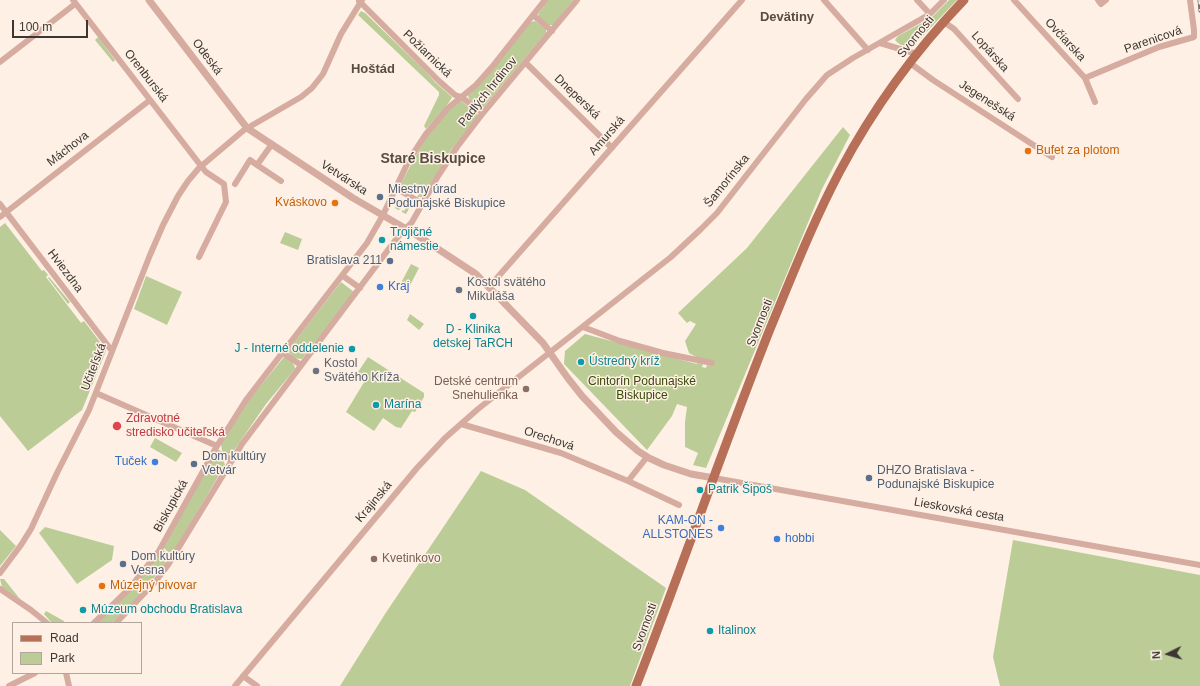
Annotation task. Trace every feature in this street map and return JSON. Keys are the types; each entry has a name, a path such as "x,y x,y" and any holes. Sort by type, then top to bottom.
{"main road":[{"name":"Svornosti","path":"636,686 742,400 828,193 871,116 910,62 964,0"}],"street":[{"name":"Odeská","path":"149,0 247,128"},
{"name":"Padlých hrdinov","path":"395,188 413,154 426,134 443,113 476,85 492,67 545,0"},
{"name":"Padlých hrdinov","path":"422,203 457,147 483,113 577,0"},
{"name":"Amurská","path":"489,287 742,0"},
{"path":"824,0 868,50"},
{"path":"917,0 930,14"},
{"name":"Šamorínska","path":"550,352 584,327 671,257 702,229 726,202 818,83 830,73 930,14 944,0"},
{"name":"Ovčiarska","path":"1014,0 1085,78 1095,102"},
{"path":"1098,0 1101,4 1106,0"},
{"name":"Parenicová","path":"1085,78 1159,47 1194,37 1190,0"},
{"name":"Učiteľská","path":"0,573 22,545 31,529 89,410 150,255 170,211 185,185 201,166 247,128 301,97 312,88 323,74 341,34 360,1"},
{"name":"Požiarnická","path":"360,1 439,81 455,95 461,97 483,113"},
{"path":"0,62 74,2"},
{"name":"Orenburská","path":"74,2 201,166"},
{"path":"533,15 552,31"},
{"name":"Lopárska","path":"944,22 954,29 1018,99"},
{"path":"880,43 917,54"},
{"name":"Jegenešská","path":"910,62 939,84 1052,157"},
{"name":"Dneperská","path":"526,63 612,148"},
{"name":"Máchova","path":"0,217 150,100"},
{"name":"Vetvárska","path":"247,128 353,198 406,229 470,270 489,287 538,337 582,396 623,438 647,457 682,471 714,478"},
{"path":"257,165 272,144"},
{"path":"235,184 250,160 281,181"},
{"path":"199,257 226,200 224,184 206,172 201,166"},
{"path":"117,622 155,582 172,559 232,460 261,418 360,288 397,238 412,222 422,203 395,188 383,215 367,243 343,276 360,288"},
{"name":"Hviezdna","path":"0,204 112,351"},
{"name":"Biskupická","path":"95,622 129,589 159,551 216,449 246,400 343,276"},
{"path":"584,327 663,353 712,363"},
{"name":"Krajinská","path":"235,686 417,468 445,438 550,352"},
{"path":"283,353 301,365"},
{"path":"96,392 216,449 232,460"},
{"name":"Orechová","path":"462,424 561,453 628,481 679,505"},
{"path":"628,481 647,457"},
{"name":"Lieskovská cesta","path":"714,478 1200,565"},
{"path":"159,551 172,559"},
{"path":"0,589 46,622"},
{"path":"9,686 33,674"},
{"path":"66,674 69,686"},
{"path":"243,686 244,677 257,686"}],"green space":[{"path":"548,0 573,0 553,25 549,25 539,17 538,14"},
{"path":"949,0 957,0 917,42 905,46 897,43 895,40 898,36 931,18"},
{"path":"361,11 365,13 452,97 445,108 426,129 424,126 439,95 439,92 358,15"},
{"path":"535,21 546,29 546,33 482,109 469,99 468,95 531,22"},
{"path":"98,37 115,60 113,62 95,40"},
{"path":"461,101 478,114 477,117 451,150 422,197 417,197 419,194 407,187 404,190 400,186 435,125 453,106"},
{"name":"Cintorín Podunajské Biskupice","path":"843,127 850,135 822,189 706,468 693,465 698,453 685,447 685,422 687,407 677,404 672,416 647,450 564,364 565,351 585,334 697,364 703,364 702,367 706,368 707,365 712,366 689,353 685,341 696,324 690,321 687,323 678,313 747,248"},
{"path":"400,199 411,205 406,214 402,212 402,210 404,211 406,208 401,205 399,208 401,209 398,210 395,208"},
{"path":"5,223 42,271 44,270 48,275 46,277 81,323 84,321 100,342 98,344 99,346 101,344 106,351 82,410 28,451 0,416 0,227"},
{"path":"285,232 302,239 298,250 280,243"},
{"path":"411,264 419,268 409,287 401,283"},
{"path":"146,276 182,292 167,325 134,309"},
{"path":"49,277 70,302 68,304 48,278"},
{"path":"341,282 354,292 302,359 294,357 288,350"},
{"path":"410,314 424,324 419,330 407,320"},
{"path":"284,357 293,363 295,369 266,404 233,452 228,454 222,451 221,444 249,400"},
{"path":"368,357 424,393 424,397 415,412 412,411 401,428 396,427 383,418 374,431 346,412 366,379 358,372"},
{"path":"155,438 182,453 176,462 150,447"},
{"path":"217,456 223,459 225,465 174,551 169,553 164,548 213,457"},
{"path":"481,471 525,490 666,588 630,686 340,686 385,614"},
{"path":"45,527 114,546 112,560 77,584 39,533"},
{"path":"0,530 16,546 0,566"},
{"path":"1013,540 1200,575 1200,686 1000,686 993,657"},
{"path":"159,555 165,558 166,564 113,622 99,622"},
{"path":"0,579 4,579 20,599 2,587"},
{"path":"46,611 64,622 51,622 44,614"}],"railway":[{"path":"1199,0 1200,11"}],"place":[{"name":"Bufet za plotom","path":"1028,151"},
{"name":"Miestny úrad Podunajské Biskupice","path":"380,197"},
{"name":"Kváskovo","path":"335,203"},
{"name":"Trojičné námestie","path":"382,240"},
{"name":"Bratislava 211","path":"390,261"},
{"name":"Kraj","path":"380,287"},
{"name":"Kostol svätého Mikuláša","path":"459,290"},
{"name":"D - Klinika detskej TaRCH","path":"473,316"},
{"name":"J - Interné oddelenie","path":"352,349"},
{"name":"Ústredný kríž","path":"581,362"},
{"name":"Kostol Svätého Kríža","path":"316,371"},
{"name":"Detské centrum Snehulienka","path":"526,389"},
{"name":"Marína","path":"376,405"},
{"name":"Zdravotné stredisko učiteľská","path":"117,426"},
{"name":"Tuček","path":"155,462"},
{"name":"Dom kultúry Vetvár","path":"194,464"},
{"name":"DHZO Bratislava - Podunajské Biskupice","path":"869,478"},
{"name":"Patrik Šipoš","path":"700,490"},
{"name":"KAM-ON - ALLSTONES","path":"721,528"},
{"name":"hobbi","path":"777,539"},
{"name":"Kvetinkovo","path":"374,559"},
{"name":"Dom kultúry Vesna","path":"123,564"},
{"name":"Múzejný pivovar","path":"102,586"},
{"name":"Múzeum obchodu Bratislava","path":"83,610"},
{"name":"Italinox","path":"710,631"}],"district":[{"name":"Devätiny","path":"787,17"},
{"name":"Hoštád","path":"373,69"},
{"name":"Staré Biskupice","path":"433,159"}]}
